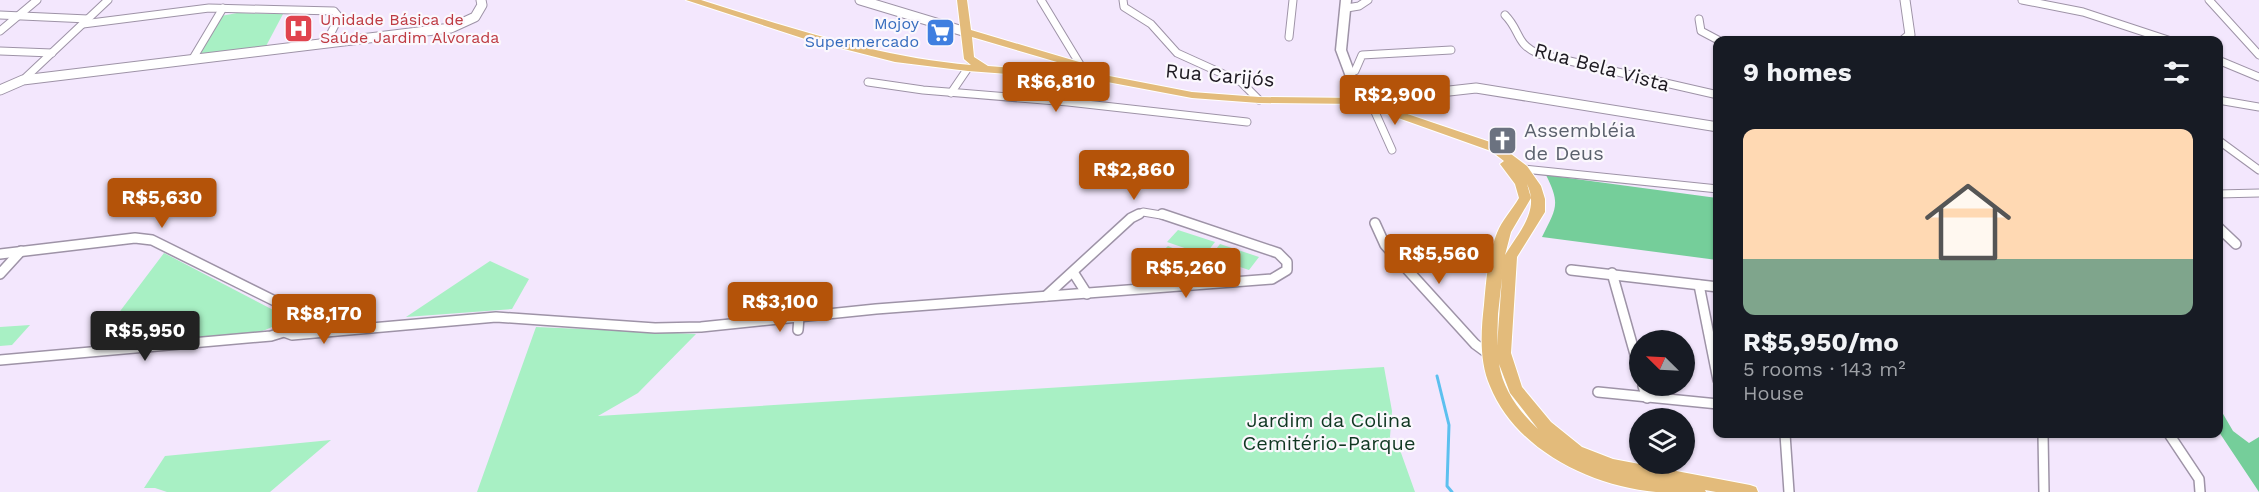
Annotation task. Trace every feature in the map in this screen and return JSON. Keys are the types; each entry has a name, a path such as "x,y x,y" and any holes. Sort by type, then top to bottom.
{"main road":[{"name":"Rua Carijós","path":"691,0 840,45 895,59 945,66 968,63 988,69 1064,74 1141,84 1180,94 1259,100 1355,101"},
{"path":"962,0 968,63"},
{"path":"1346,4 1341,51 1355,101 1375,112 1506,158 1524,190 1525,198 1506,225 1501,238 1492,296 1492,369 1501,393 1517,416 1549,447 1595,471 1698,492"},
{"path":"966,32 1141,84"},
{"path":"1064,74 1077,64"},
{"path":"1355,101 1485,143 1523,169 1535,186 1539,205 1510,257 1503,353 1515,389 1527,406 1562,441 1593,459 1611,465 1750,492"}],"street":[{"path":"0,31 37,0"},
{"path":"23,80 108,0"},
{"path":"0,90 23,80 459,26 475,17 482,5 481,0"},
{"path":"860,0 966,32"},
{"path":"1041,0 1077,64"},
{"path":"1123,0 1124,7 1151,24 1170,48 1241,82 1259,100"},
{"path":"1289,37 1293,0"},
{"path":"1346,4 1359,6 1368,0"},
{"path":"1905,0 1911,26 1908,36"},
{"path":"2022,0 2083,12 2156,36"},
{"path":"2209,0 2259,55"},
{"path":"0,15 86,21 223,8 334,11 339,17 327,43"},
{"path":"192,60 223,8"},
{"name":"Rua Bela Vista","path":"1505,15 1513,21 1518,39 1523,45 1540,54 1713,94"},
{"path":"1699,19 1701,31 1713,37"},
{"path":"1348,73 1355,70 1362,55 1451,50"},
{"path":"0,51 52,54"},
{"path":"2223,62 2259,77"},
{"path":"951,93 968,63"},
{"path":"868,82 951,93 1068,102 1247,122"},
{"path":"1355,101 1476,88 1658,119 1713,125"},
{"path":"2223,101 2259,107"},
{"path":"1375,112 1392,150"},
{"path":"2223,144 2259,170"},
{"path":"1523,169 1713,188"},
{"path":"2223,194 2259,193"},
{"path":"0,360 271,336 284,332 292,335 496,317 676,328 876,309 1272,279 1285,273 1288,265 1287,260 1278,253 1150,212 1131,218 1046,296"},
{"path":"1375,223 1385,245 1475,344 1491,356"},
{"path":"2223,232 2236,244"},
{"path":"0,254 135,238 152,240 303,315 312,315 342,329"},
{"path":"0,274 21,251"},
{"path":"1571,270 1713,286"},
{"path":"1073,272 1087,294"},
{"path":"1612,273 1629,333"},
{"path":"1699,285 1713,355"},
{"path":"284,332 286,324 303,315"},
{"path":"798,330 799,317"},
{"path":"303,333 315,325 317,319"},
{"path":"1598,393 1713,404"},
{"path":"1785,438 1789,492"},
{"path":"2043,438 2044,492"},
{"path":"2172,438 2199,479 2200,492"}],"green space":[{"path":"237,13 283,14 265,48 202,56 197,54 221,16"},
{"path":"1546,175 1713,197 1713,259 1542,237 1555,206 1554,193"},
{"path":"1178,230 1215,242 1205,255 1167,242"},
{"path":"1220,244 1259,257 1249,270 1210,257"},
{"path":"1168,246 1205,262 1192,274 1155,258"},
{"path":"164,253 281,314 279,321 274,326 260,332 93,347"},
{"path":"490,261 529,279 512,309 406,317"},
{"path":"30,325 12,345 0,346 0,327"},
{"name":"Jardim da Colina Cemitério-Parque","path":"536,327 696,334 638,393 598,416 1384,367 1392,411 1390,437 1393,448 1400,450 1415,492 477,492"},
{"path":"2223,414 2233,431 2249,443 2259,437 2259,492 2223,438"},
{"path":"331,440 270,492 167,492 155,488 144,488 165,456"}],"waterway":[{"path":"1437,376 1449,425 1447,486 1452,492"}],"place":[{"name":"Unidade Básica de Saúde Jardim Alvorada","path":"299,28"},
{"name":"Mojoy Supermercado","path":"940,32"},
{"name":"Assembléia de Deus","path":"1503,141"}]}
